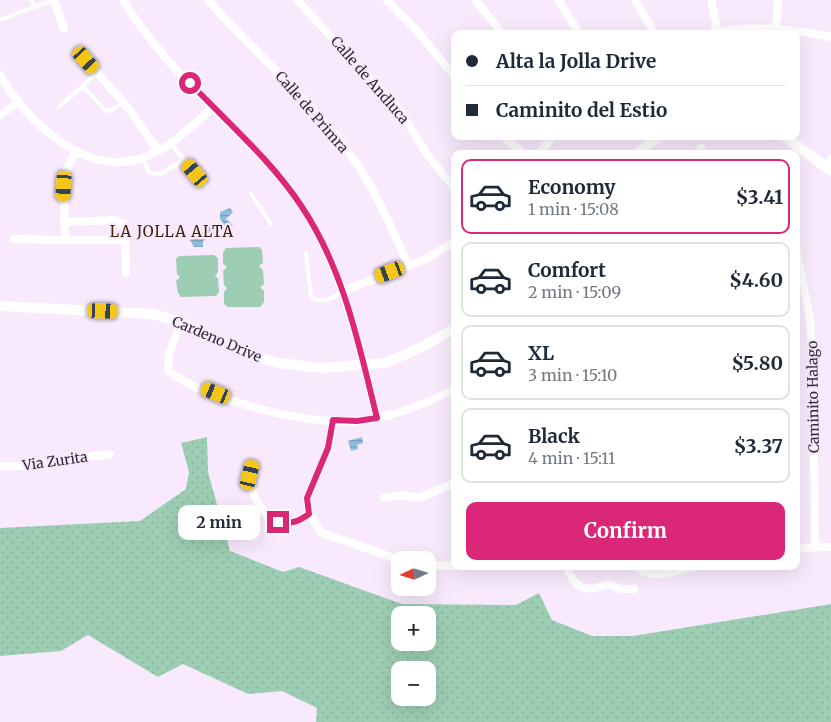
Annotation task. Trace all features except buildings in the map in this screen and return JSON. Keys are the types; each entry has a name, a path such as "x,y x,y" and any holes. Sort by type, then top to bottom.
{"street":[{"path":"54,0 64,29"},
{"path":"123,0 156,47 279,176 302,207 322,241 342,291 355,328 377,418"},
{"name":"Calle de Primra","path":"208,0 321,118 342,143 384,209 408,265"},
{"name":"Calle de Andluca","path":"297,0 399,109 428,154 451,184"},
{"path":"387,0 418,32 451,73"},
{"path":"475,0 499,30"},
{"path":"558,0 577,30"},
{"path":"635,0 653,30"},
{"path":"711,0 716,23 712,30"},
{"path":"776,29 778,0"},
{"path":"760,30 783,30"},
{"path":"800,32 831,37"},
{"path":"86,60 123,102 158,151"},
{"path":"0,75 19,102 47,131 75,152 93,160 119,163 143,158 171,144 185,134 213,107"},
{"path":"0,115 19,102"},
{"path":"508,140 519,150"},
{"path":"542,150 550,140"},
{"path":"642,150 654,140"},
{"path":"790,140 829,165"},
{"path":"65,240 64,176 75,152"},
{"path":"64,222 115,220 123,224 126,274"},
{"path":"14,239 125,240"},
{"path":"342,291 426,259 451,243"},
{"name":"Caminito Halago","path":"800,269 810,318 813,365 815,547"},
{"name":"Cardeno Drive","path":"0,306 153,314 181,322 243,352 278,363 321,368 385,363 398,359 451,330"},
{"path":"181,322 169,354 168,371 179,379 234,401 266,409 333,420 357,421 377,418 423,406 451,391"},
{"path":"333,420 328,448 307,498 309,514 322,533 391,557"},
{"name":"Via Zurita","path":"0,466 24,466 110,454"},
{"path":"252,465 250,475 259,505 270,518 289,524 300,521 309,514"},
{"path":"384,498 402,495 419,498 451,484"},
{"path":"800,548 831,547"},
{"path":"436,565 451,566"},
{"path":"568,570 571,578 582,589 591,591 608,584 621,589 634,589"},
{"path":"641,570 652,575 676,570"}],"lane":[{"path":"32,0 34,7"},
{"path":"0,20 54,0"},
{"path":"58,107 96,72"},
{"path":"83,86 104,110 111,111 123,102"},
{"path":"171,144 206,186"},
{"path":"143,158 149,173 160,174 184,160"},
{"path":"251,194 270,224"},
{"path":"306,253 311,297 316,301 324,301 342,291"}],"green space":[{"path":"259,247 262,250 263,263 259,266 263,270 264,284 260,287 264,291 264,302 260,307 228,307 224,304 224,292 227,288 224,285 223,271 227,267 223,264 223,252 226,248"},
{"path":"214,255 218,258 218,272 215,276 218,278 219,292 216,296 181,297 178,293 176,281 180,277 177,274 176,259 179,256"},
{"path":"207,437 208,472 230,551 283,572 299,567 402,604 516,605 539,593 552,620 592,636 633,636 831,604 831,722 316,722 317,708 282,691 248,694 183,664 158,677 88,635 61,651 0,656 0,528 140,521 186,489 189,472 181,443"}],"water":[{"path":"230,208 233,212 226,219 233,225 227,229 220,219 220,212"},
{"path":"204,225 212,225 216,232 203,241 203,247 194,247 190,240 204,231"},
{"path":"362,437 363,443 357,445 358,449 351,451 348,441"}],"district":[{"name":"LA JOLLA ALTA","path":"172,231"}],"route":[{"path":"190,83 279,176 302,207 322,241 355,328 377,418 357,421 333,420 328,448 307,498 309,514 300,521 289,524 278,522"}]}
